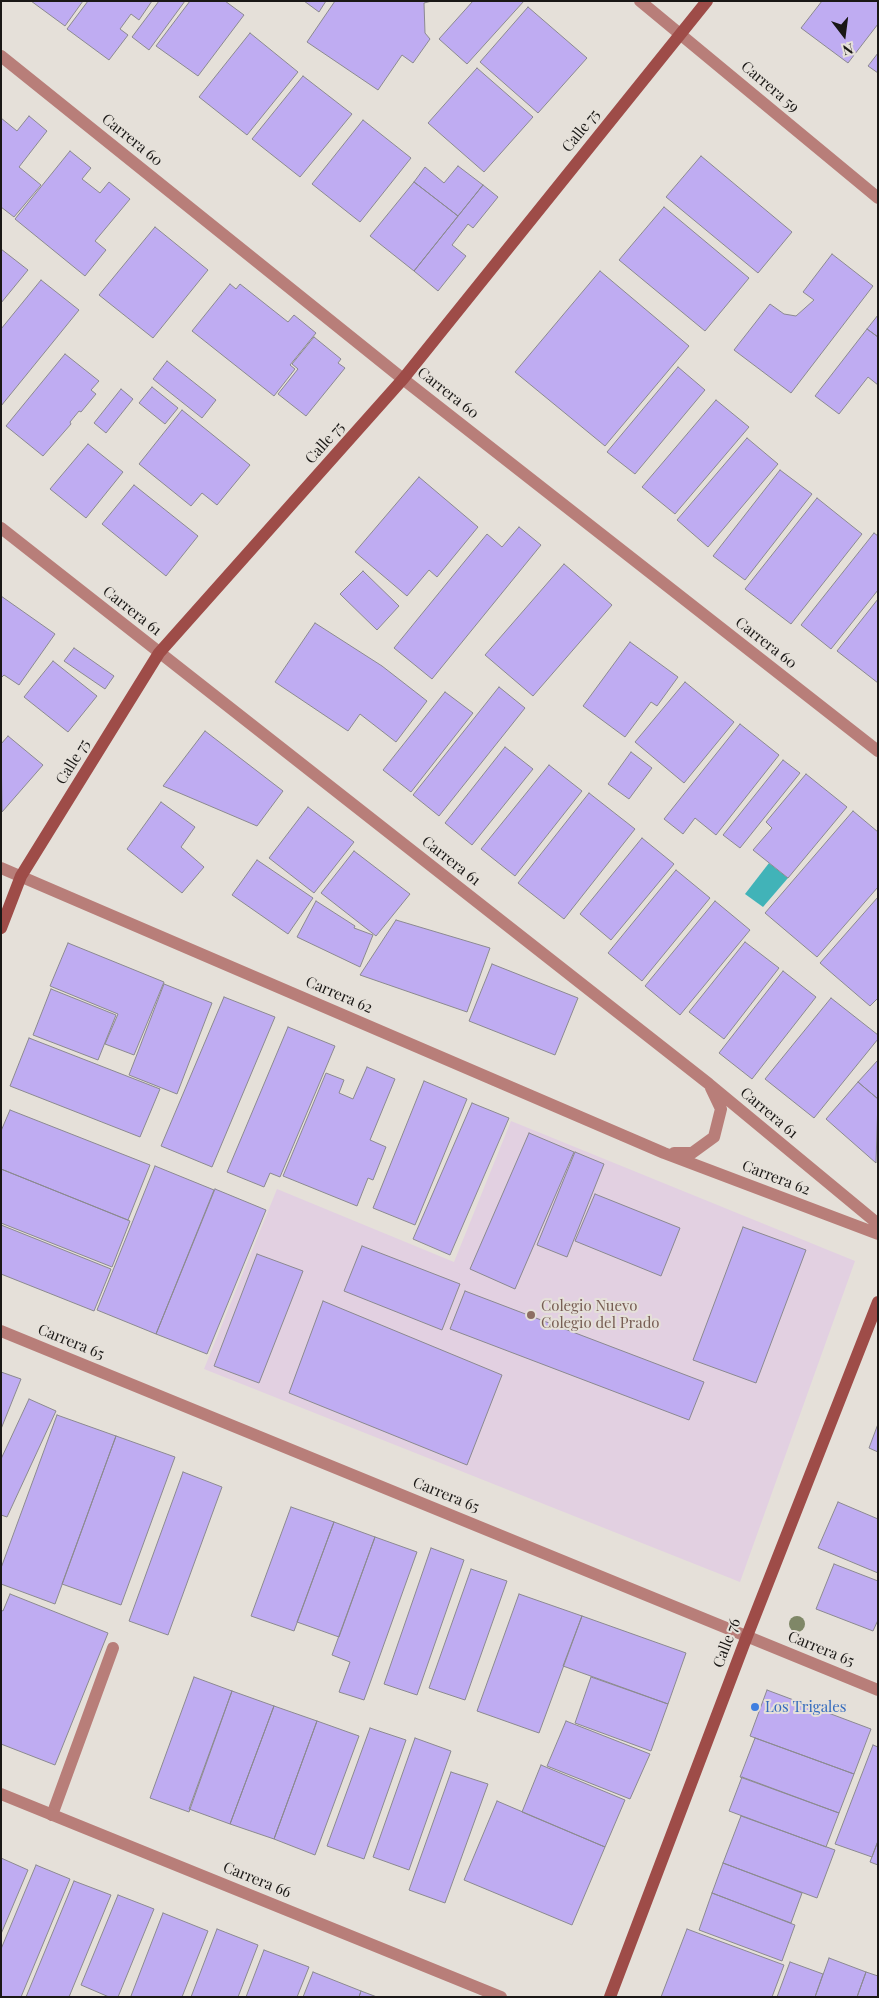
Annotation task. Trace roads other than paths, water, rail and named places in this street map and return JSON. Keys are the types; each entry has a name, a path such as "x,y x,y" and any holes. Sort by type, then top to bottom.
{"street":[{"name":"Carrera 59","path":"640,1 878,198"},
{"name":"Calle 75","path":"1,928 21,876 159,653 403,379 707,1"},
{"name":"Carrera 60","path":"1,56 403,379 878,751"},
{"name":"Carrera 61","path":"1,528 709,1084 878,1224"},
{"name":"Carrera 62","path":"1,868 664,1153 878,1234"},
{"name":"Carrera 62","path":"664,1153 692,1153 714,1137 721,1109 709,1084"},
{"name":"Calle 76","path":"610,1997 747,1636 878,1302"},
{"name":"Carrera 65","path":"1,1331 878,1690"},
{"path":"52,1815 114,1648"},
{"name":"Carrera 66","path":"1,1794 501,1997"}],"water":[{"path":"769,863 788,878 763,907 745,894"}],"place":[{"name":"Colegio Nuevo Colegio del Prado","path":"531,1315"},
{"name":"Los Trigales","path":"755,1707"}]}
